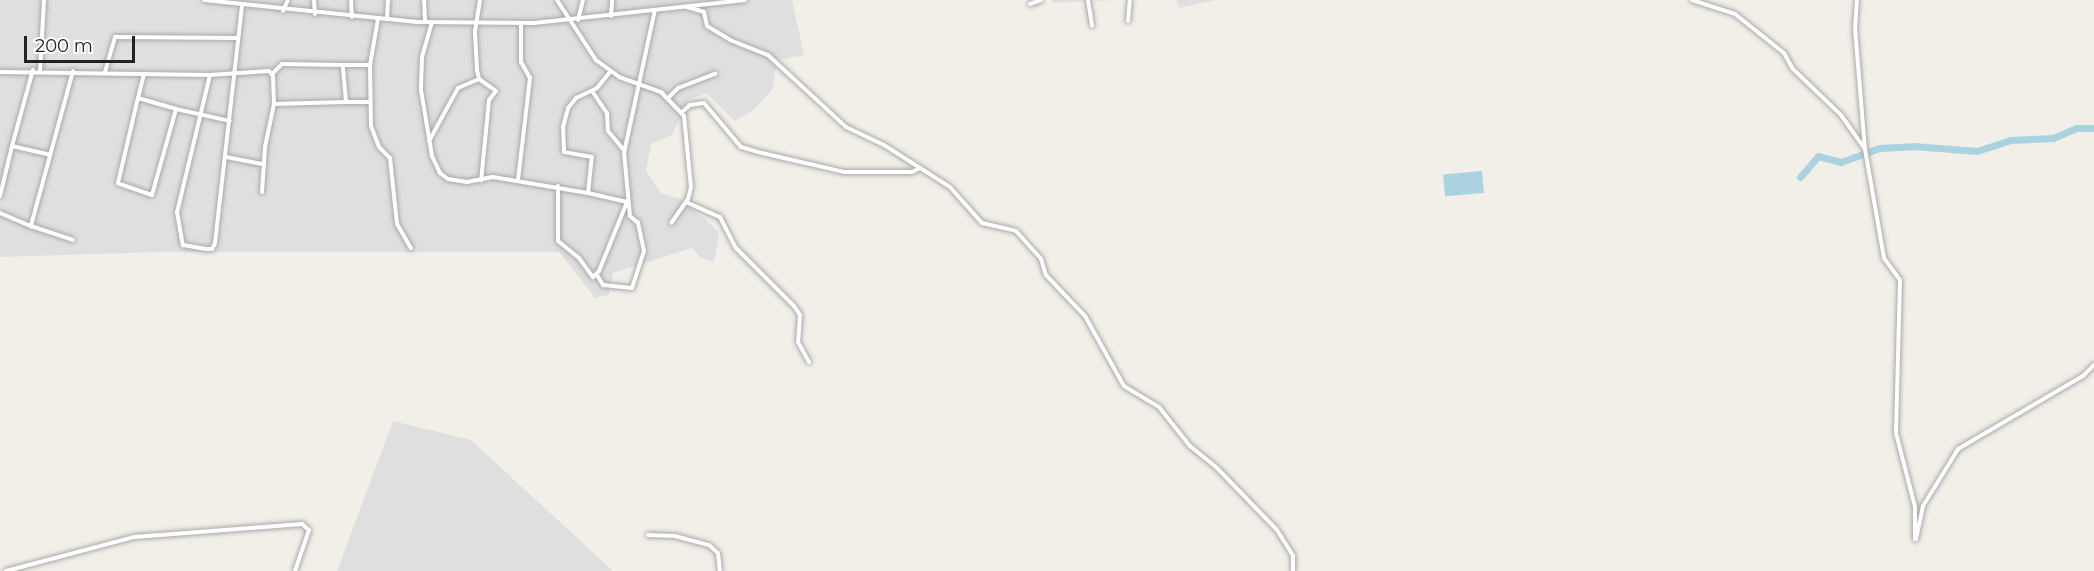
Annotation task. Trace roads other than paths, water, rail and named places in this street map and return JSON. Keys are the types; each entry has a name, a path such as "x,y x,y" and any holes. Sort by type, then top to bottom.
{"street":[{"path":"204,0 283,11 425,22 572,21 745,0"},
{"path":"283,11 288,0"},
{"path":"314,0 315,14"},
{"path":"351,0 352,16"},
{"path":"387,19 388,0"},
{"path":"424,0 425,22"},
{"path":"480,0 475,54 479,80 496,91 489,100 481,182"},
{"path":"557,0 572,21 589,53 610,72 669,97 682,112 691,187 686,202 671,223"},
{"path":"578,20 583,0"},
{"path":"610,16 612,0"},
{"path":"1030,4 1041,0"},
{"path":"1088,0 1092,26"},
{"path":"1128,21 1130,0"},
{"path":"1692,0 1735,14 1784,53 1793,69 1841,115 1864,150"},
{"path":"1857,0 1855,28 1864,150 1884,258 1900,280 1896,433 1915,507 1916,539 1923,506 1958,449 2083,376 2094,366"},
{"path":"40,70 46,1"},
{"path":"210,75 203,115 177,212 183,245 212,249 215,243 226,157 242,6"},
{"path":"687,7 704,12 707,26 730,40 768,55 846,127 884,145 950,187 982,223 1016,231 1041,259 1046,275 1085,316 1124,386 1159,406 1190,446 1217,468 1277,530 1293,556 1293,571"},
{"path":"597,275 603,285 632,288 644,251 627,202 624,150 655,10"},
{"path":"378,19 370,65 368,102 371,126 379,147 390,158 397,224 411,248"},
{"path":"432,22 421,70 429,141 436,165 448,179 481,182 493,177 518,180 558,186 627,202"},
{"path":"518,180 530,78 521,62 521,22"},
{"path":"105,72 114,37 238,38"},
{"path":"0,72 40,70 210,75 273,73 282,64 370,65"},
{"path":"343,64 346,102"},
{"path":"0,196 33,70"},
{"path":"31,226 73,71"},
{"path":"588,194 592,157 564,152 563,127 568,108 591,91 610,72"},
{"path":"262,192 263,164 274,104 273,73"},
{"path":"144,74 118,183 123,188 152,195 177,109"},
{"path":"669,97 673,91 715,74"},
{"path":"429,141 458,88 479,80"},
{"path":"591,91 603,103 601,109 607,113 608,131 624,150"},
{"path":"138,98 230,121"},
{"path":"274,104 368,102"},
{"path":"682,112 690,105 704,104 741,147 762,153 844,172 912,172 920,168"},
{"path":"12,146 50,155"},
{"path":"226,157 263,164"},
{"path":"558,186 558,241 579,258 593,277 597,275"},
{"path":"597,275 627,202"},
{"path":"686,202 720,217 736,248 794,306 800,315 798,342 809,362"},
{"path":"0,213 73,240"},
{"path":"6,571 134,537 302,524 309,530 295,571"},
{"path":"648,535 675,536 709,545 718,553 720,571"}],"water":[{"path":"1482,171 1484,193 1445,196 1443,174"}],"waterway":[{"path":"1800,177 1818,156 1841,162 1879,148 1913,146 1977,151 2010,140 2053,138 2077,128 2094,128"}]}
